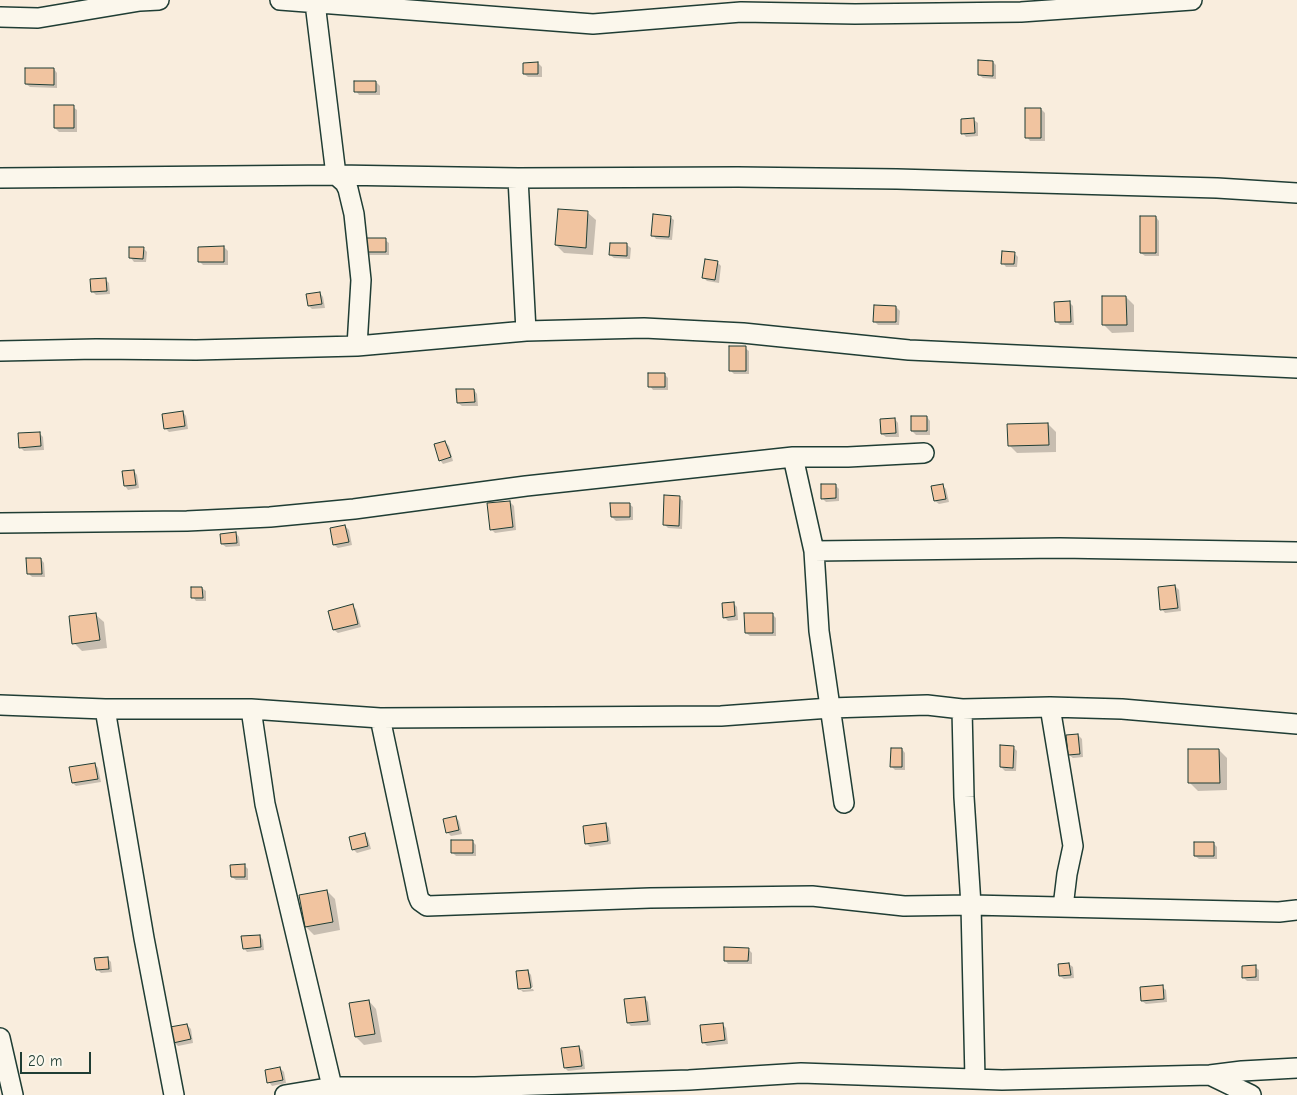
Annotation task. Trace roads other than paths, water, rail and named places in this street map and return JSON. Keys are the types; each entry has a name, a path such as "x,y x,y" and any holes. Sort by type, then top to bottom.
{"street":[{"path":"0,17 38,18 140,1 159,0"},
{"path":"280,0 593,24 741,12 855,14 1021,12 1192,0"},
{"path":"315,3 336,175 348,188 355,221 361,280 357,346"},
{"path":"0,178 336,175 518,178 738,177 897,179 1217,188 1297,193"},
{"path":"518,178 526,331"},
{"path":"0,351 96,349 196,350 357,346 526,331 644,328 733,332 910,350 1297,368"},
{"path":"0,523 187,521 270,517 354,509 526,486 793,457 924,454"},
{"path":"793,457 814,551 819,631 844,803"},
{"path":"814,551 1060,548 1297,552"},
{"path":"0,705 105,709 251,709 380,718 721,716 830,708 927,705 962,709 1050,707 1122,709 1297,724"},
{"path":"1050,707 1073,846 1063,907"},
{"path":"105,709 144,938 174,1095"},
{"path":"251,709 265,804 333,1091"},
{"path":"962,709 964,797 971,905 975,1079"},
{"path":"380,718 418,896 420,901 427,906 650,898 812,896 904,906 971,905 1279,912 1297,910"},
{"path":"0,1038 13,1095"},
{"path":"285,1095 333,1091 602,1089 689,1080 801,1073 1002,1080 1210,1075 1297,1068"},
{"path":"1210,1075 1252,1095 1263,1070"}]}
